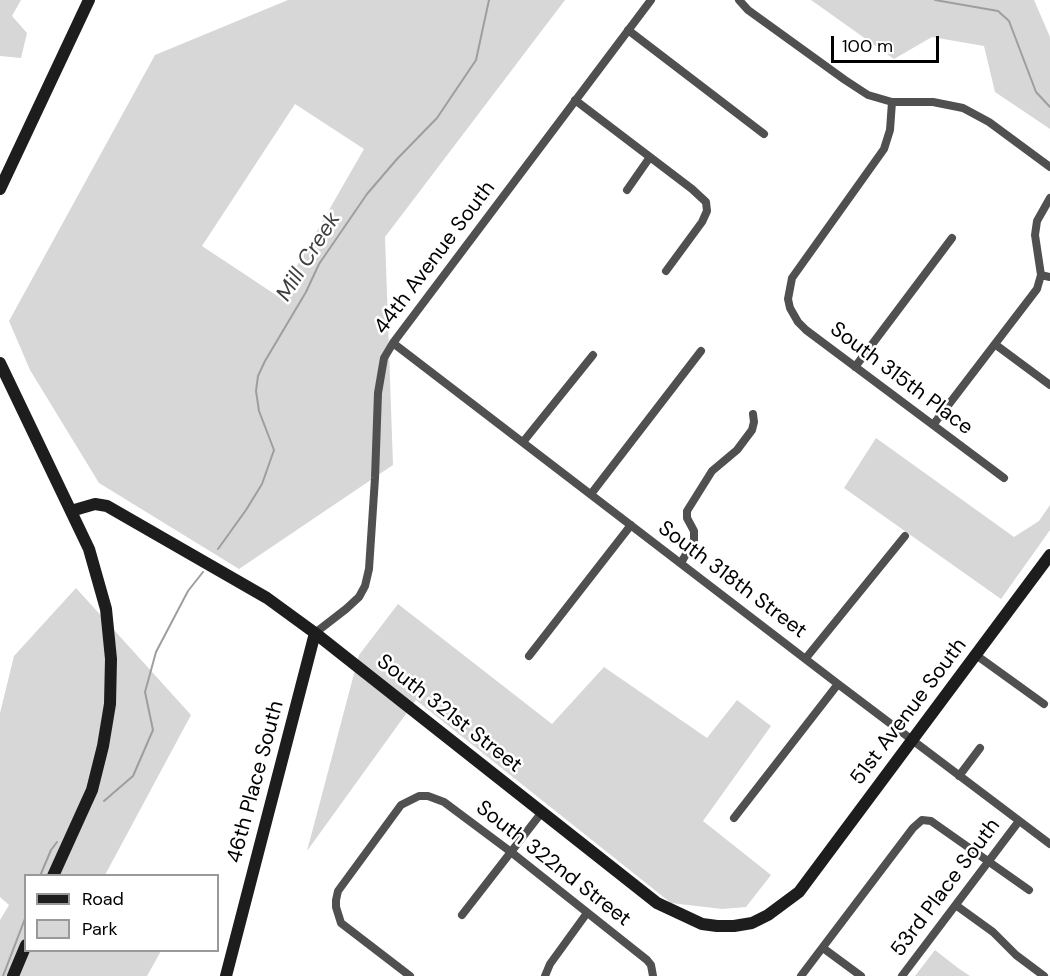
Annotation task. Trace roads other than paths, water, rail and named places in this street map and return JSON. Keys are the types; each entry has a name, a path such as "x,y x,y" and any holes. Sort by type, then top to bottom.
{"main road":[{"path":"0,189 89,0"},
{"path":"0,363 89,549 106,609 111,659 110,704 98,770 92,790 54,874"},
{"name":"South 321st Street","path":"71,511 95,504 107,506 267,598 315,633 657,903 702,924 734,926 752,923 768,915 799,892"},
{"name":"51st Avenue South","path":"799,892 976,655 1046,568 1050,555"},
{"name":"46th Place South","path":"226,976 315,633"},
{"path":"13,976 24,950"}],"street":[{"name":"44th Avenue South","path":"315,633 346,609 365,586 372,530 380,375 384,358 651,0"},
{"path":"739,0 748,10 868,95 892,102 933,102 963,108 988,122 1050,167"},
{"path":"628,30 764,134"},
{"path":"575,100 703,198 707,206 702,222 666,271"},
{"name":"South 315th Place","path":"892,102 890,130 884,149 799,266 792,278 788,299 798,322 1004,478"},
{"path":"627,190 650,157"},
{"path":"933,425 996,345 1046,276 1035,235 1037,221 1050,198"},
{"path":"855,367 952,238"},
{"name":"South 318th Street","path":"393,343 1050,844"},
{"path":"996,345 1050,385"},
{"path":"591,494 701,351"},
{"path":"523,442 593,355"},
{"path":"681,563 694,540 694,531 687,518 687,511 712,471 736,450 752,430 753,414"},
{"path":"529,657 631,525"},
{"path":"806,658 905,536"},
{"path":"976,655 1044,704"},
{"path":"734,818 838,684"},
{"path":"959,776 980,748"},
{"name":"South 322nd Street","path":"410,976 341,923 336,907 338,891 401,806 419,796 428,796 444,802 511,852 647,960 651,965 652,976"},
{"path":"462,915 542,812"},
{"path":"801,976 913,828 922,820 931,821 1029,890"},
{"name":"53rd Place South","path":"903,976 1019,821"},
{"path":"957,906 993,932 1016,956 1044,976"},
{"path":"544,976 550,964 588,913"},
{"path":"823,948 861,976"}],"waterway":[{"name":"Mill Creek","path":"218,549 262,484 274,450 259,411 256,391 258,376 265,361 306,292 319,264 367,194 437,118 476,60 489,0"},
{"path":"935,0 998,11 1009,21 1036,92 1050,107"},
{"name":"Mill Creek","path":"104,801 133,776 153,730 145,692 156,652 188,591 203,572"},
{"name":"Mill Creek","path":"41,874 57,842"},
{"name":"Mill Creek","path":"3,976 24,921"}]}
